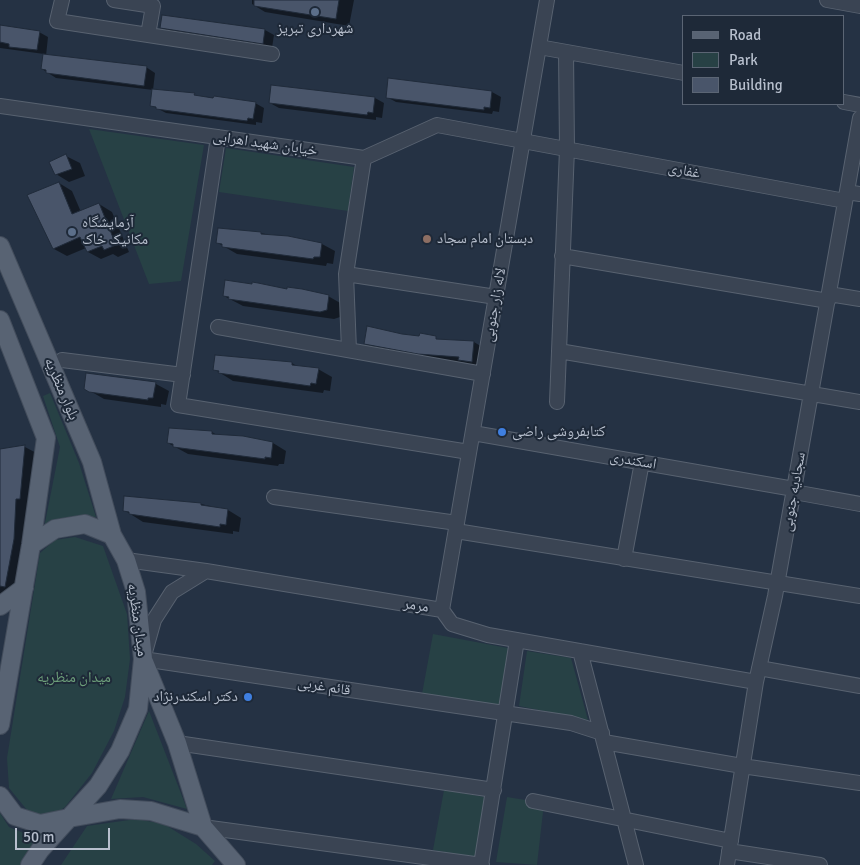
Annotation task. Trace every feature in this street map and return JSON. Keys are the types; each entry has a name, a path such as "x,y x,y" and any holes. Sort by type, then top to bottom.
{"main road":[{"name":"بلوار منظریه","path":"0,246 92,462 112,535"},
{"name":"بلوار منظریه","path":"0,320 4,339 46,438 31,545"},
{"path":"0,722 31,545 55,529 85,524 112,535"},
{"name":"ميدان منظریه","path":"30,865 40,850 98,786 120,751 138,709 143,659 136,592 126,560 112,535"},
{"path":"0,606 24,588"},
{"path":"143,659 177,743 203,827 236,865"},
{"path":"0,796 15,816 40,824 120,809 151,811 203,827"}],"street":[{"path":"62,0 58,21 272,54"},
{"path":"114,0 153,6 148,35"},
{"name":"لاله زار جنوبی","path":"442,610 547,0"},
{"path":"827,0 860,6"},
{"path":"539,47 682,73"},
{"path":"556,402 567,149 566,52"},
{"path":"845,102 860,105"},
{"name":"خیابان شهید اهرابی","path":"0,106 364,158"},
{"name":"سجادیه جنوبی","path":"727,865 756,682 778,584 828,298 851,196 860,118"},
{"path":"349,350 346,274 364,158 437,125 523,140"},
{"path":"218,137 178,405 469,452"},
{"name":"غفاری","path":"523,140 851,196"},
{"path":"562,256 828,298 860,299"},
{"path":"346,274 496,297"},
{"path":"218,327 483,374"},
{"path":"558,352 860,402"},
{"path":"62,360 183,375"},
{"name":"اسکندری","path":"473,433 642,462 860,504"},
{"path":"624,558 642,462"},
{"path":"274,497 456,527 624,558 860,596"},
{"name":"مرمر","path":"126,560 206,571 442,610 452,624 481,633 756,682"},
{"path":"143,659 154,620 172,592 206,571"},
{"path":"203,827 482,865 517,640"},
{"path":"580,651 636,865"},
{"name":"قائم غربی","path":"143,659 571,723 603,738 742,766 860,783"},
{"path":"759,668 860,686"},
{"path":"177,743 494,790"},
{"path":"533,801 820,865"}],"green space":[{"path":"89,129 204,145 181,281 149,284"},
{"path":"226,148 354,167 348,211 219,192"},
{"path":"50,393 79,463 96,517 80,518 44,528 60,447 43,396"},
{"name":"میدان منظریه","path":"75,537 103,546 127,614 130,659 125,697 114,731 92,773 65,807 55,814 41,815 27,810 9,788 7,758 40,553 55,540"},
{"path":"433,634 508,648 501,706 422,694"},
{"path":"527,651 571,658 588,720 519,706"},
{"path":"149,711 187,809 143,797 111,799"},
{"path":"444,790 485,797 477,858 433,850"},
{"path":"507,797 544,803 537,865 496,862"},
{"path":"0,813 9,827 26,834 44,833 21,865 0,865"},
{"path":"136,819 164,824 196,844 215,861 212,865 61,865 87,826"}],"building":[{"name":"شهرداری تبریز","path":"254,0 339,0 336,19 254,6"},
{"path":"162,15 265,29 263,44 160,28"},
{"path":"0,25 40,31 37,50 9,47 9,44 0,42"},
{"path":"43,54 147,66 144,86 46,73 46,70 41,69"},
{"path":"388,78 492,91 490,108 484,107 484,110 386,98"},
{"path":"271,85 375,97 373,113 368,112 367,115 269,103"},
{"path":"152,89 256,102 253,119 248,118 247,121 156,109 156,107 150,106"},
{"path":"66,154 72,169 55,175 49,162"},
{"path":"59,182 72,214 99,203 116,245 104,250 102,246 87,252 80,237 53,249 27,195"},
{"path":"218,228 261,232 261,234 288,236 322,243 320,257 314,257 313,259 222,247 222,244 216,243"},
{"path":"225,280 252,284 252,282 287,289 287,287 302,289 329,295 327,310 320,312 228,299 229,297 223,296"},
{"path":"367,326 402,334 419,336 420,333 436,336 436,339 474,341 472,362 458,360 459,357 418,354 364,344"},
{"path":"215,355 292,362 292,365 319,368 316,384 311,383 310,386 218,373 219,371 213,370"},
{"path":"86,373 156,382 153,398 148,398 148,400 89,392 84,389"},
{"path":"169,428 212,431 212,434 243,436 273,442 271,458 265,457 265,459 173,447 173,444 167,443"},
{"path":"25,445 20,499 16,499 14,539 5,587 0,586 0,449"},
{"path":"124,496 201,503 201,505 228,509 226,525 220,524 220,527 129,514 129,512 123,511"}],"place":[{"name":"شهرداری تبریز","path":"315,12"},
{"name":"آزمایشگاه مکانیک خاک","path":"72,232"},
{"name":"دبستان امام سجاد","path":"427,239"},
{"name":"کتابفروشی راضی","path":"502,432"},
{"name":"دكتر اسكندرنژاد","path":"248,697"}]}
